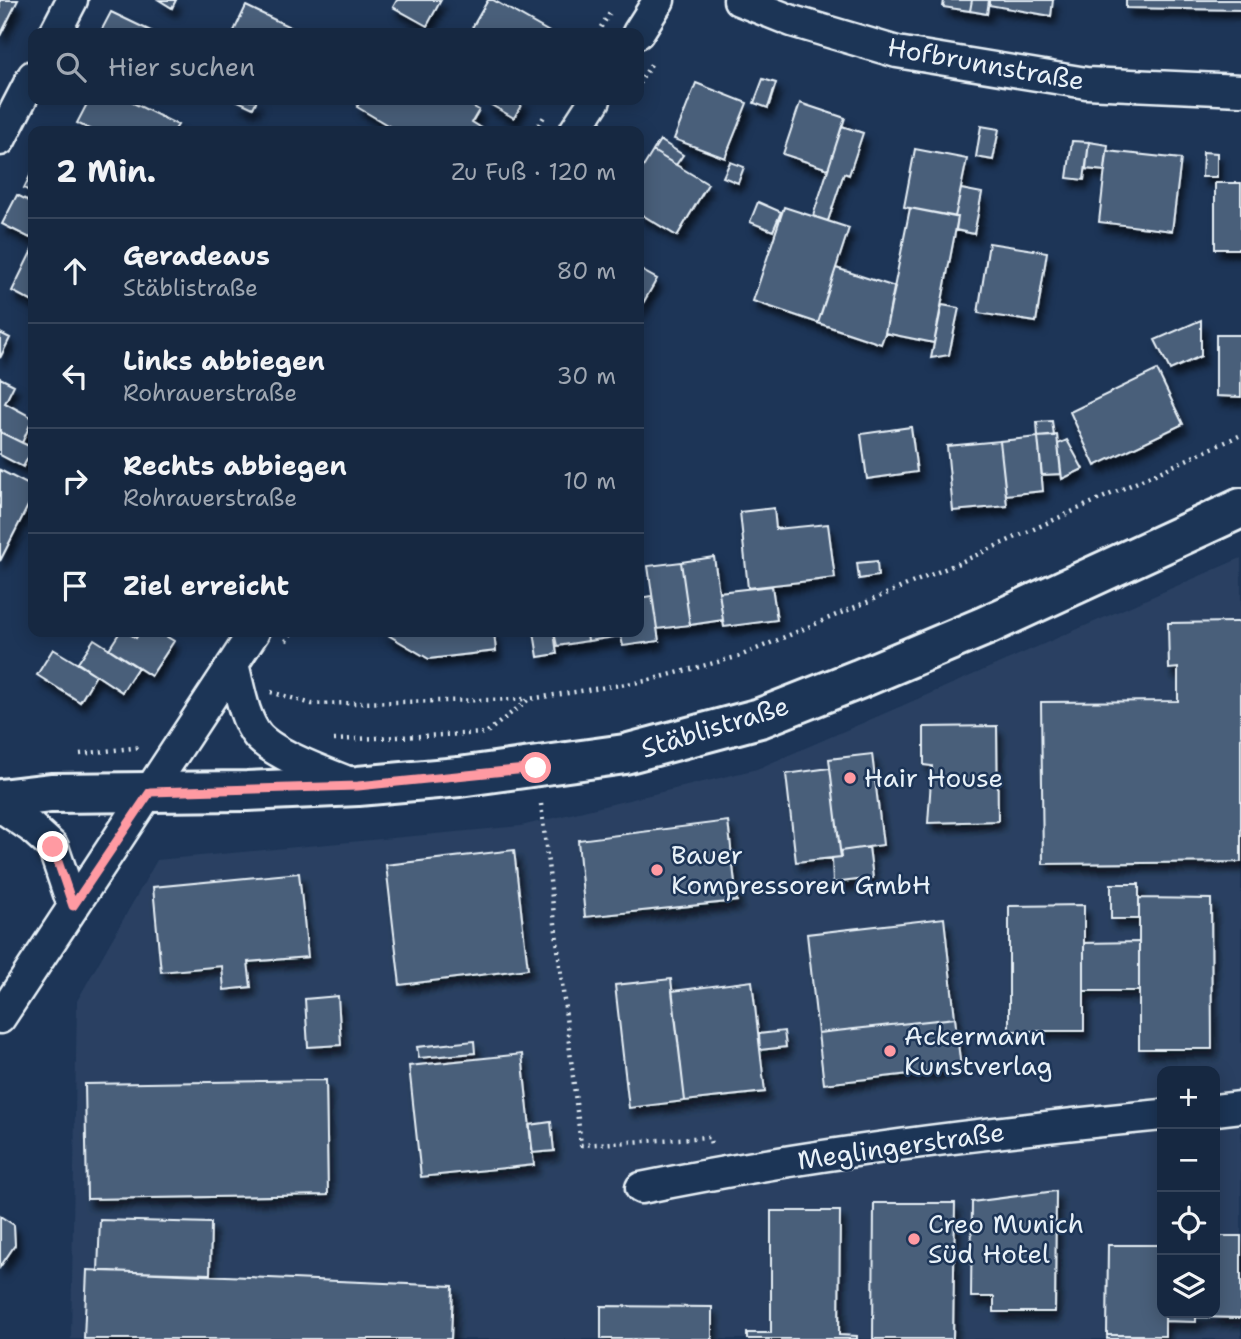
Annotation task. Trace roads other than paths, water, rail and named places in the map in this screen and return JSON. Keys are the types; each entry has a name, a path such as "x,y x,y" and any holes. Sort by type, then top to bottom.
{"main road":[{"name":"Stäblistraße","path":"0,799 51,793 358,786 460,777 625,754 760,718 985,626 1241,508"}],"street":[{"path":"58,28 72,0"},
{"path":"641,28 659,0"},
{"name":"Hofbrunnstraße","path":"739,0 792,21 897,52 1086,83 1241,90"},
{"path":"0,140 28,85"},
{"path":"578,126 592,105"},
{"path":"0,1018 251,637"},
{"path":"233,664 248,716 258,735 273,747 358,786"},
{"path":"0,806 31,827 53,847 73,906"},
{"path":"1220,1109 1241,1107"},
{"name":"Meglingerstraße","path":"641,1188 720,1172 988,1132 1157,1115"}],"place":[{"name":"Hair House","path":"850,778"},
{"name":"Bauer Kompressoren GmbH","path":"657,870"},
{"name":"Ackermann Kunstverlag","path":"890,1051"},
{"name":"Creo Munich Süd Hotel","path":"914,1239"}]}
